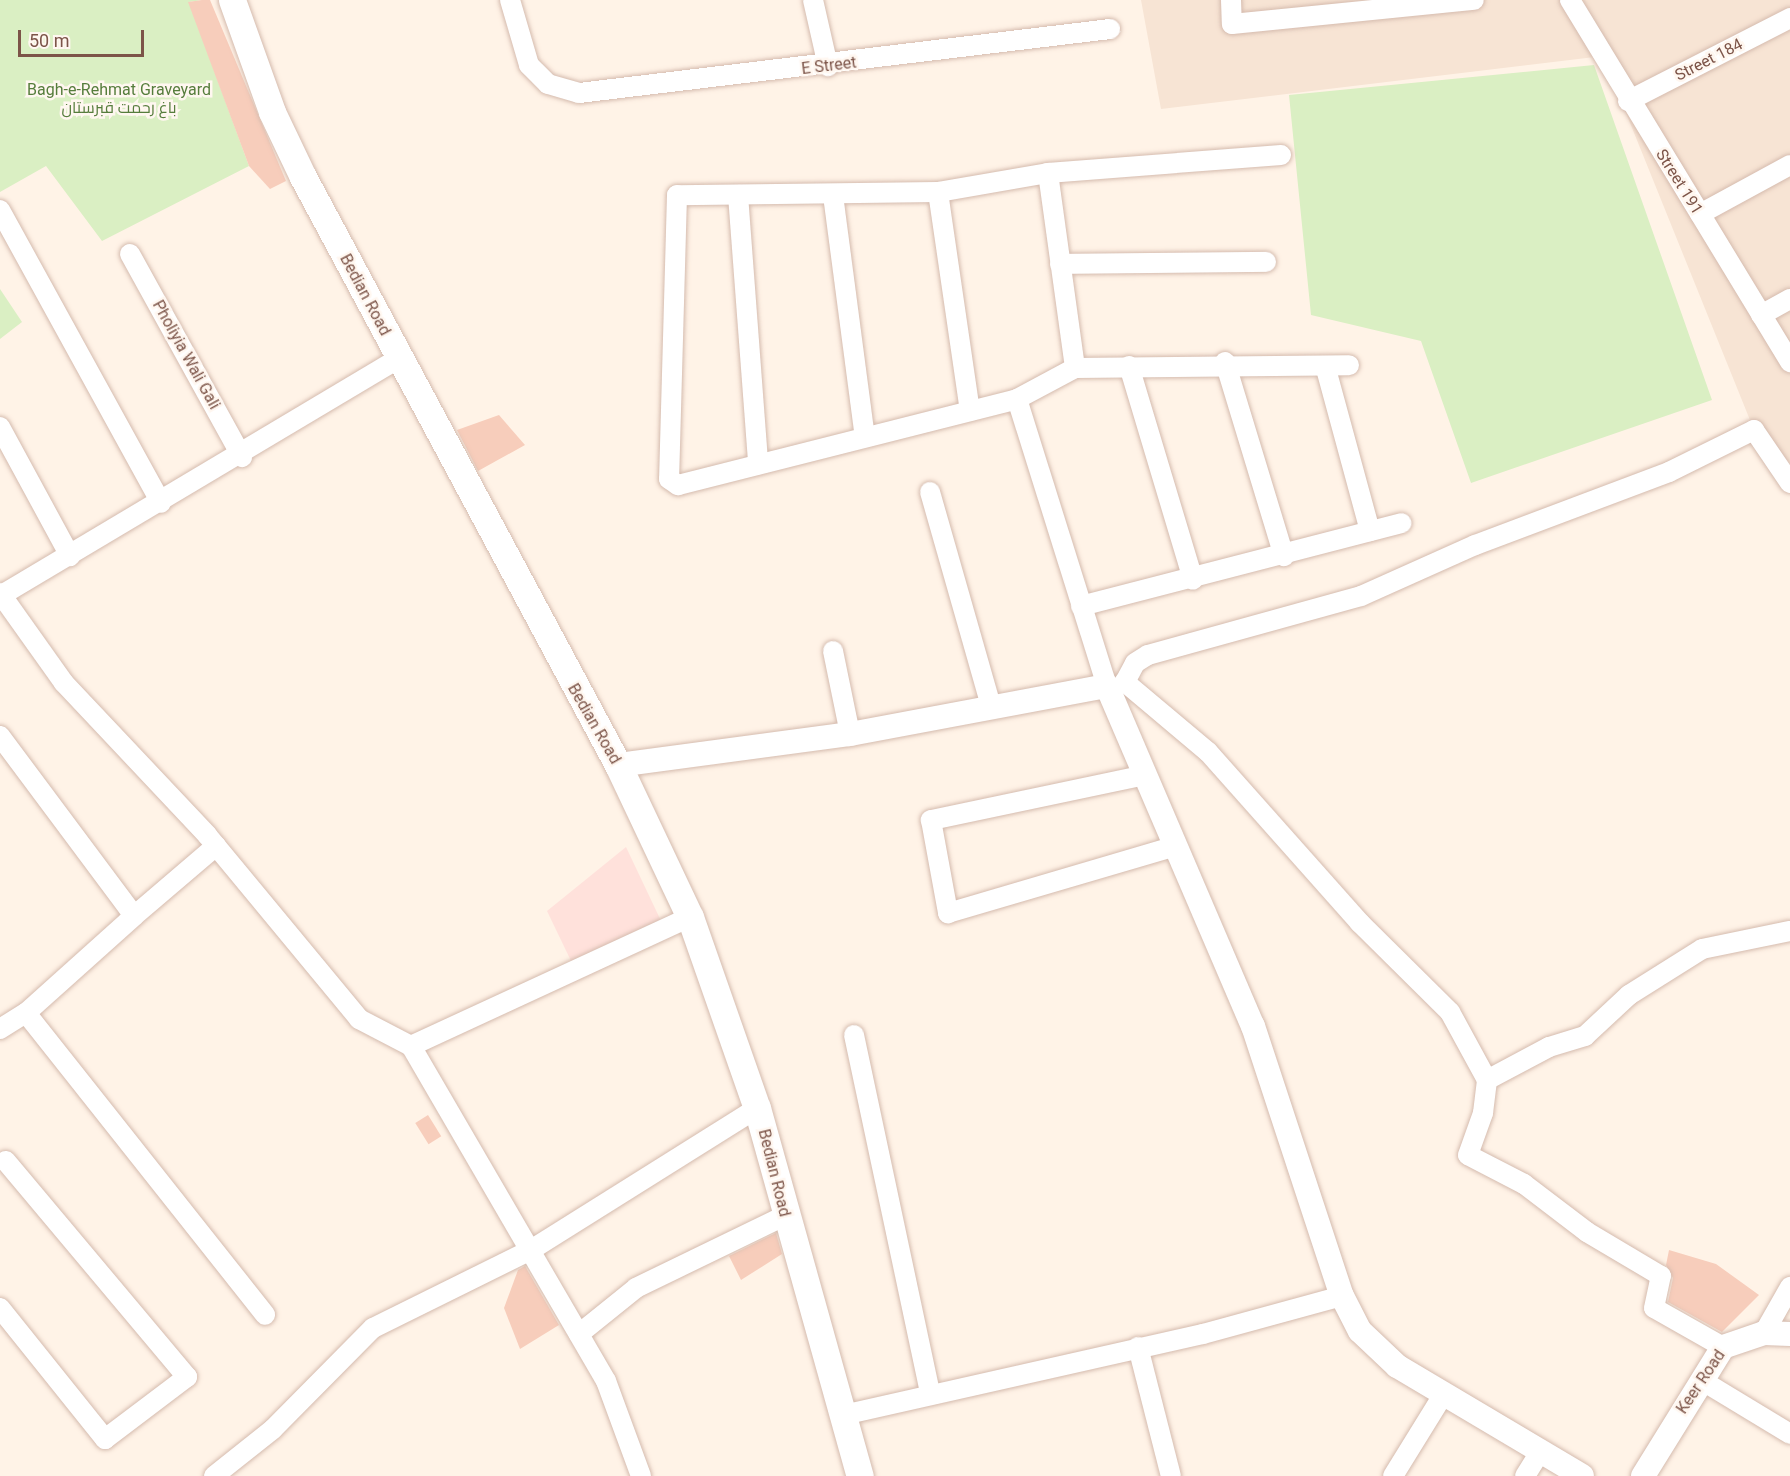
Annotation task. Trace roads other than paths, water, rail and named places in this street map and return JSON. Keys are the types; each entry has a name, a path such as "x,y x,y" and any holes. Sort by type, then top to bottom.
{"main road":[{"name":"Bedian Road","path":"235,3 272,112 398,359 618,765 690,917 757,1108 784,1216 860,1476"}],"street":[{"name":"E Street","path":"510,0 529,65 548,84 579,93 828,66 1110,29"},
{"path":"813,0 828,66"},
{"path":"1231,0 1232,24 1395,4 1473,0"},
{"name":"Street 191","path":"1570,0 1628,101 1790,362"},
{"name":"Street 184","path":"1628,101 1790,18"},
{"path":"1281,154 1048,173 938,192 833,195 680,194 676,198 669,479 678,485 1017,399 1075,368 1226,362 1326,369 1349,366"},
{"path":"1700,214 1790,165"},
{"path":"1048,173 1075,368"},
{"path":"938,192 970,411"},
{"path":"738,195 758,464"},
{"path":"833,195 865,437"},
{"path":"0,210 161,503"},
{"name":"Pholiyia Wali Gali","path":"130,254 242,457"},
{"path":"1060,264 1266,262"},
{"path":"1761,315 1790,299"},
{"path":"398,359 242,457 1,595 72,692 216,846 359,1019 411,1046 606,1381 641,1476"},
{"path":"1226,362 1284,556"},
{"path":"1129,366 1193,580"},
{"path":"1326,369 1370,531"},
{"path":"1017,399 1107,686 1253,1026 1342,1296 1360,1331 1397,1366 1582,1476"},
{"path":"0,427 70,556"},
{"path":"1723,1347 1654,1308 1661,1276 1587,1232 1524,1184 1468,1155 1484,1113 1487,1080 1450,1012 1360,923 1208,752 1126,687 1127,675 1148,655 1360,596 1475,545 1669,472 1754,429 1790,483"},
{"path":"930,492 991,706"},
{"path":"1082,606 1193,580 1401,523"},
{"path":"833,651 850,734"},
{"path":"618,765 850,734 1107,686"},
{"path":"0,736 134,916"},
{"path":"1145,775 931,820 948,913 1175,846"},
{"path":"0,1029 26,1013 216,846"},
{"path":"411,1046 690,917"},
{"path":"1487,1080 1549,1047 1585,1036 1629,995 1702,949 1790,931"},
{"path":"26,1013 265,1315"},
{"path":"854,1035 930,1393"},
{"path":"214,1476 273,1429 373,1328 531,1250 757,1108"},
{"path":"0,1308 105,1439 187,1377 6,1161"},
{"path":"579,1334 636,1288 784,1216"},
{"path":"1764,1333 1790,1287"},
{"path":"843,1415 930,1393 1138,1347 1342,1296"},
{"name":"Keer Road","path":"1643,1476 1723,1347 1764,1333 1790,1334"},
{"path":"1138,1347 1171,1476"},
{"path":"1701,1380 1790,1434"},
{"path":"1393,1476 1443,1395"},
{"path":"1525,1476 1540,1452"}],"park label":[{"name":"Bagh-e-Rehmat Graveyard باغ رحمت قبرستان","path":"119,99"}]}
